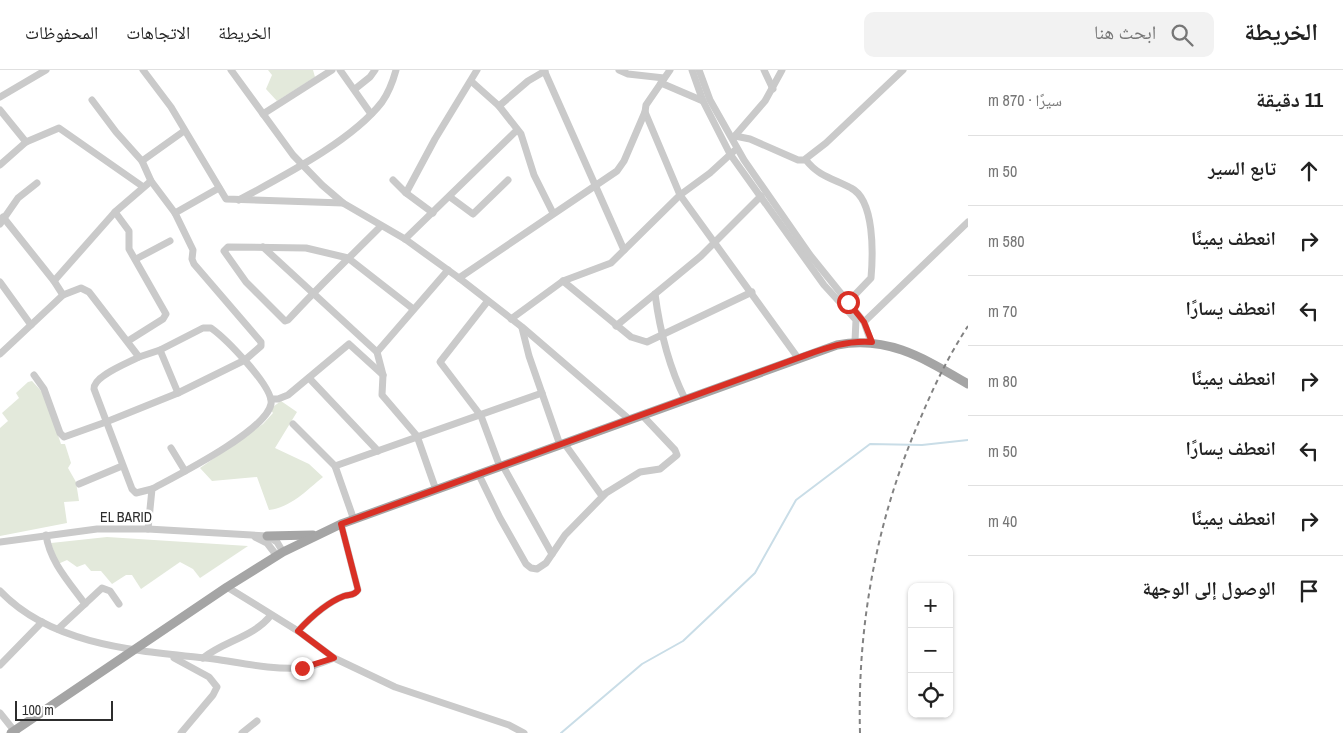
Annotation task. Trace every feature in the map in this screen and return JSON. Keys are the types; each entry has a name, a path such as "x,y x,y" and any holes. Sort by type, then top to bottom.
{"main road":[{"path":"14,732 227,587 280,554 341,524 798,358 855,341 872,342 901,349 968,384"},
{"path":"267,536 316,535"}],"street":[{"path":"0,97 46,70"},
{"path":"143,70 171,107 226,199 343,203"},
{"path":"231,70 301,166 343,203 405,239 459,278 487,302 522,327 630,420"},
{"path":"263,114 332,70"},
{"path":"340,70 371,114"},
{"path":"355,89 368,80 375,70"},
{"path":"239,200 301,166 371,114 387,94 396,70"},
{"path":"406,193 435,139 477,70"},
{"path":"618,70 662,81 702,102"},
{"path":"459,278 620,167 645,112 646,105 670,70"},
{"path":"692,70 702,102 730,154 824,285 856,320 855,341"},
{"path":"699,70 710,100 737,148 801,244 864,322 872,342"},
{"path":"764,70 773,89"},
{"path":"725,145 756,113 773,89 782,70"},
{"path":"498,106 528,81 545,71 624,250"},
{"path":"806,160 900,71"},
{"path":"471,81 498,106 524,139 541,194 553,213"},
{"path":"34,375 44,390 62,436 106,422 178,393 245,360 261,346 261,342 194,264 192,259 193,250 174,213 151,181 142,161 116,132 92,100"},
{"path":"0,110 26,142"},
{"path":"645,112 680,195 798,358"},
{"path":"0,165 26,142 59,128 142,186"},
{"path":"405,239 433,214 517,130"},
{"path":"142,161 184,131"},
{"path":"733,138 758,142 798,160 806,160 822,175 858,193 868,213 872,278 848,302"},
{"path":"511,319 563,281 606,266 680,195 710,173 737,148"},
{"path":"393,180 433,214"},
{"path":"450,197 473,214 508,180"},
{"path":"54,281 115,212 142,186 151,181"},
{"path":"37,183 18,198 2,220 54,281 63,295"},
{"path":"174,213 219,188"},
{"path":"616,326 715,242 761,196"},
{"path":"115,212 129,231 131,237 128,246 166,315 128,341"},
{"path":"864,322 968,222"},
{"path":"381,226 348,258 314,292 288,320 281,319 246,282 224,251 228,247 306,248 348,258 412,308"},
{"path":"136,259 170,241"},
{"path":"262,247 314,292 377,352 383,375 382,395 417,436 436,490"},
{"path":"377,352 412,308 448,270"},
{"path":"563,281 630,337 642,342 652,341 752,292"},
{"path":"0,282 31,325"},
{"path":"0,354 63,295 77,289 89,292 139,357"},
{"path":"655,294 661,336 672,373 685,399"},
{"path":"487,302 440,362 481,416 502,467 552,554"},
{"path":"208,327 219,333 245,360 271,399 270,407 258,425 152,489 134,492 122,466 94,389 95,382 100,377 139,357 160,350 208,327"},
{"path":"522,327 542,393 562,444 602,496"},
{"path":"271,399 286,396 349,344 358,334"},
{"path":"349,344 383,375"},
{"path":"160,350 178,393"},
{"path":"309,378 378,451"},
{"path":"336,466 542,393"},
{"path":"479,475 500,518 529,567 537,568 546,563 565,535 602,496 640,472 660,469 677,455 675,450 642,415"},
{"path":"293,424 336,466 354,520"},
{"path":"171,448 185,470"},
{"path":"79,484 122,466"},
{"path":"148,529 152,489"},
{"path":"298,631 309,618 344,596 355,594 358,590 341,524"},
{"name":"EL BARID","path":"0,542 97,529 148,529 267,536"},
{"path":"46,535 48,549 85,604"},
{"path":"253,536 267,543 280,554"},
{"path":"267,536 277,542 280,554"},
{"path":"227,587 298,631 334,658 395,687 524,733"},
{"path":"58,629 104,588 110,591 119,604"},
{"path":"0,591 21,610 58,629 135,650 171,656 302,668 334,658"},
{"path":"203,658 214,649 247,635 265,623 271,615"},
{"path":"0,665 42,622"},
{"path":"171,656 209,677 217,687 214,695 181,733"},
{"path":"0,713 14,732"},
{"path":"242,733 257,721"}],"shaded area":[{"path":"268,70 313,70 315,77 277,101 266,89 272,75"},
{"path":"32,381 44,394 61,444 65,444 71,463 68,468 76,482 79,501 64,502 67,523 0,536 0,428 8,421 2,413 19,398 16,393 28,382"},
{"path":"281,401 297,412 275,448 309,464 323,477 291,502 277,509 269,510 257,477 212,481 200,468 263,424 273,413 270,409"},
{"path":"107,537 248,546 200,578 193,569 180,562 141,589 132,575 126,575 112,584 101,571 91,571 85,564 77,567 67,560 58,564 51,543"}],"waterway":[{"path":"561,733 642,664 683,641 755,573 796,500 870,444 922,445 968,440"}],"railway":[{"path":"860,733 860,692 866,611 873,572 892,493 931,394 954,348 968,326"}],"route":[{"path":"302,668 334,658 298,631 309,618 344,596 355,594 358,590 341,524 500,468 798,358 855,341 872,342 866,325 848,302"}]}
